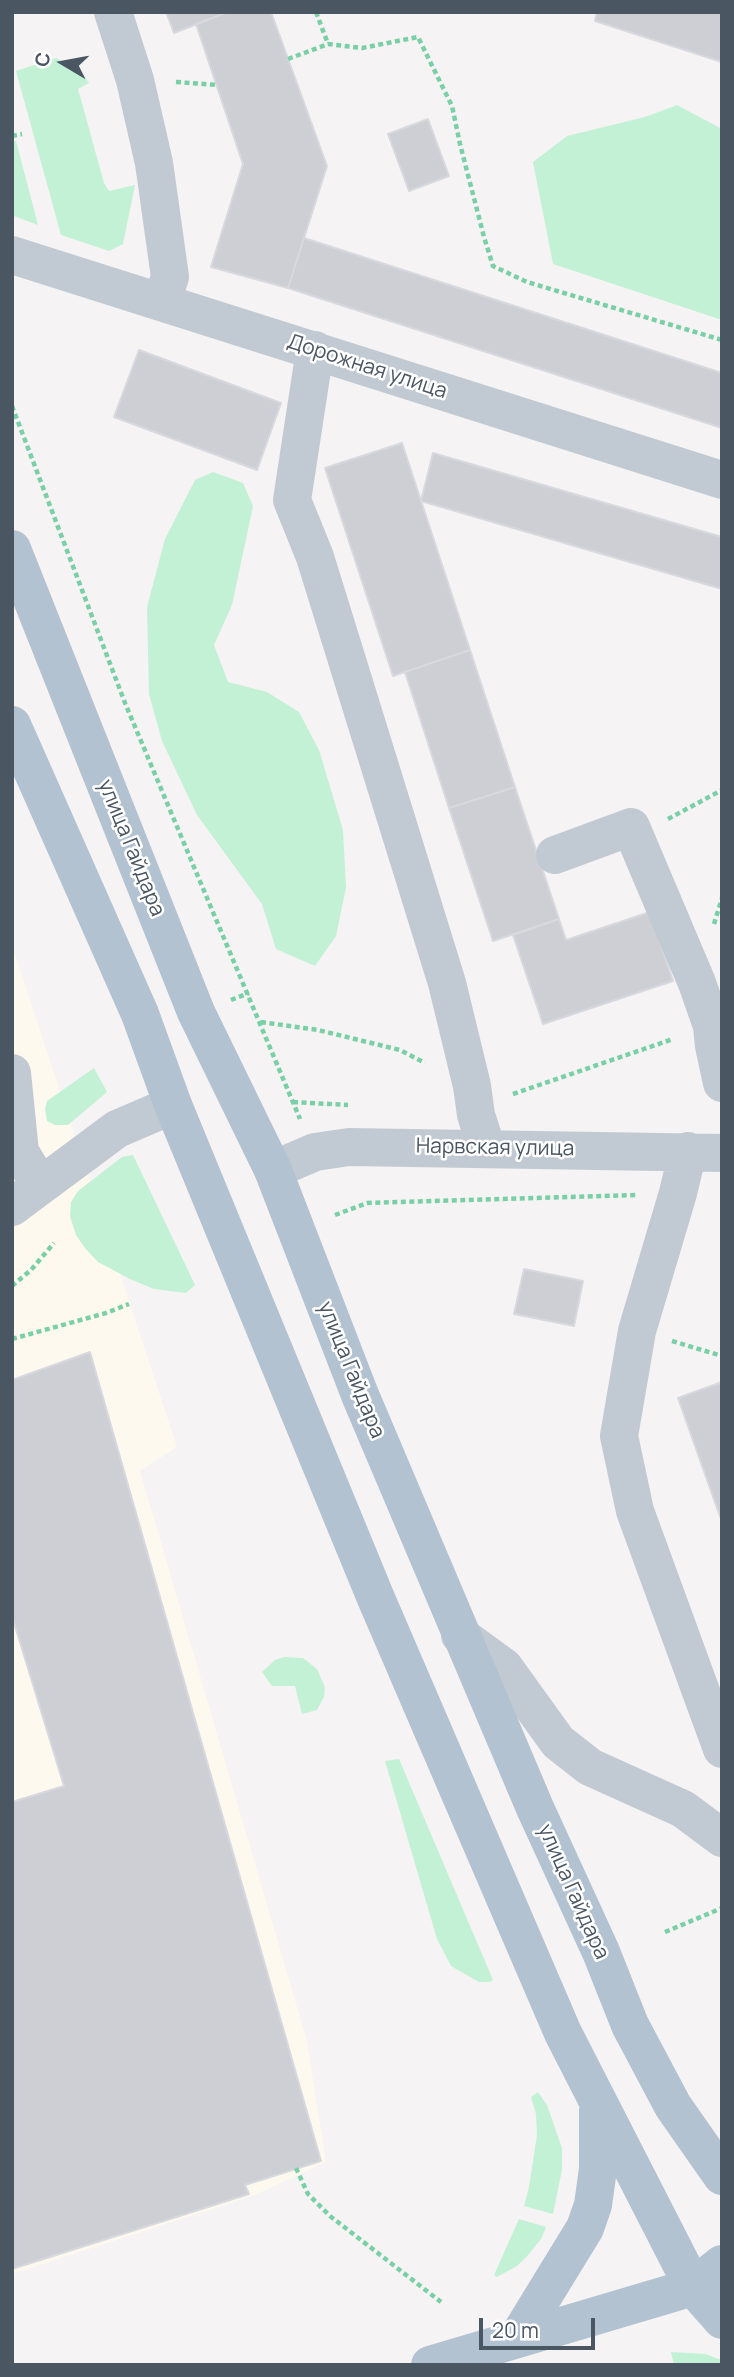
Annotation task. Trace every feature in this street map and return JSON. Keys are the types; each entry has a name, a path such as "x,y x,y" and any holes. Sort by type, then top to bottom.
{"main road":[{"name":"улица Гайдара","path":"12,549 196,1012 273,1170 360,1395 535,1808 631,2025 673,2106 722,2176"},
{"path":"12,725 140,1014 173,1105 375,1596 563,2034 692,2287 722,2320"},
{"path":"517,2339 585,2228 593,2205 598,2169 598,2104"},
{"path":"430,2365 692,2287 722,2264"}],"street":[{"path":"113,12 135,80 154,163 170,277 162,301"},
{"name":"Дорожная улица","path":"12,255 722,480"},
{"path":"315,350 292,500 315,557 447,983 472,1086 476,1115 487,1150"},
{"path":"555,855 631,827 697,983 712,1027 713,1046 722,1083"},
{"path":"12,1073 20,1152 31,1172"},
{"path":"12,1207 31,1172 117,1129 173,1105"},
{"name":"Нарвская улица","path":"273,1170 315,1152 349,1147 705,1152"},
{"path":"705,1152 678,1194 637,1331 620,1436 635,1511 722,1749"},
{"path":"460,1635 504,1667 558,1742 590,1767 683,1809 722,1838"}],"path":[{"path":"316,12 328,44"},
{"path":"288,59 328,44 362,48 418,37 452,106 463,158 494,266 527,282 722,340"},
{"path":"12,136 22,134"},
{"path":"12,406 125,703 303,1125"},
{"path":"634,837 722,790"},
{"path":"335,1215 368,1203 572,1196"},
{"path":"12,1286 31,1270 54,1243"},
{"path":"12,1339 129,1304"},
{"path":"637,1331 722,1356"},
{"path":"665,1932 722,1908"},
{"path":"296,2168 308,2194 330,2216 441,2302"}],"shaded area":[{"path":"12,945 177,1447 140,1471 307,2041 326,2162 255,2195 12,2274"}],"green space":[{"path":"56,58 83,74 89,83 78,89 104,183 109,191 135,185 123,244 109,251 61,235 16,71"},
{"path":"677,105 722,129 722,320 553,264 533,162 567,136 645,117"},
{"path":"16,141 38,225 14,216 12,209 12,142"},
{"path":"213,472 243,483 253,506 232,605 214,645 228,682 267,692 299,712 319,750 343,830 346,887 336,936 315,966 276,949 262,904 197,815 162,741 149,694 147,607 165,539 195,480"},
{"path":"94,1068 107,1092 68,1125 55,1125 47,1121 47,1101"},
{"path":"133,1155 195,1285 186,1293 154,1289 130,1279 98,1262 76,1235 70,1216 71,1202 78,1191 122,1157"},
{"path":"284,1657 303,1658 317,1669 325,1687 324,1697 317,1710 302,1714 295,1686 272,1686 262,1672 275,1660"},
{"path":"399,1759 493,1980 490,1982 479,1982 451,1966 437,1939 385,1761"},
{"path":"538,2092 547,2105 562,2148 562,2170 553,2214 524,2206 537,2135 536,2114 531,2097"},
{"path":"519,2219 546,2227 541,2239 528,2255 517,2266 497,2277 494,2275"},
{"path":"671,2352 705,2354 722,2360 722,2365 674,2365"}],"building":[{"path":"166,12 228,12 174,33"},
{"path":"228,12 271,12 327,166 288,288 211,267 243,164 196,24"},
{"path":"597,12 722,12 722,62 595,21"},
{"path":"428,119 449,176 409,191 388,134"},
{"path":"304,238 722,373 722,428 288,288"},
{"path":"139,350 281,403 257,470 114,417"},
{"path":"402,443 470,650 393,676 325,468"},
{"path":"433,453 722,537 722,589 421,501"},
{"path":"470,650 515,787 449,808 405,672"},
{"path":"515,787 559,919 493,941 449,808"},
{"path":"650,912 673,981 543,1024 513,935 559,919 566,940"},
{"path":"524,1269 583,1281 574,1326 514,1314"},
{"path":"90,1352 321,2161 245,2185 249,2194 12,2269 12,1802 64,1786 12,1616 12,1380"},
{"path":"722,1382 722,1522 678,1398"}]}
